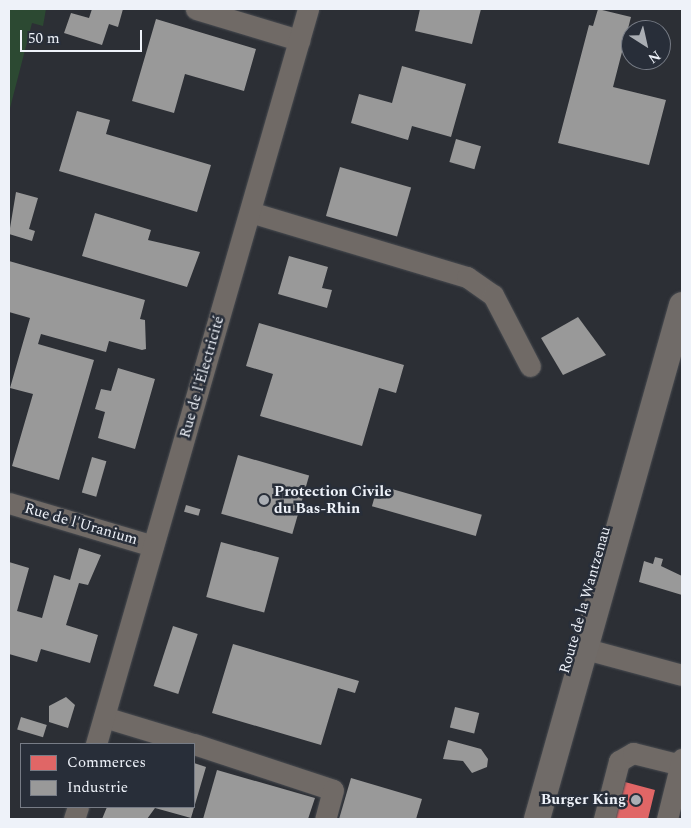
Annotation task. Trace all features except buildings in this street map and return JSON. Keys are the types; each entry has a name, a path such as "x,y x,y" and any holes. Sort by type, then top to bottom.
{"main road":[{"name":"Route de la Wantzenau","path":"537,819 682,305"},
{"name":"Route de la Wantzenau","path":"532,819 550,724 572,641 619,484 659,386"}],"street":[{"path":"196,9 299,40"},
{"name":"Rue de l'Électricité","path":"96,743 308,9"},
{"path":"250,212 467,277 493,295 530,366"},
{"name":"Rue de l'Uranium","path":"9,503 153,546"},
{"path":"586,649 682,675"},
{"path":"104,717 190,743"},
{"path":"195,745 333,790 325,819"},
{"path":"604,819 619,761 633,753 682,762 667,819"}],"green space":[{"path":"9,9 46,9 43,26 32,23 9,112"}],"place":[{"name":"Protection Civile du Bas-Rhin","path":"264,500"},
{"name":"Burger King","path":"636,800"}]}
